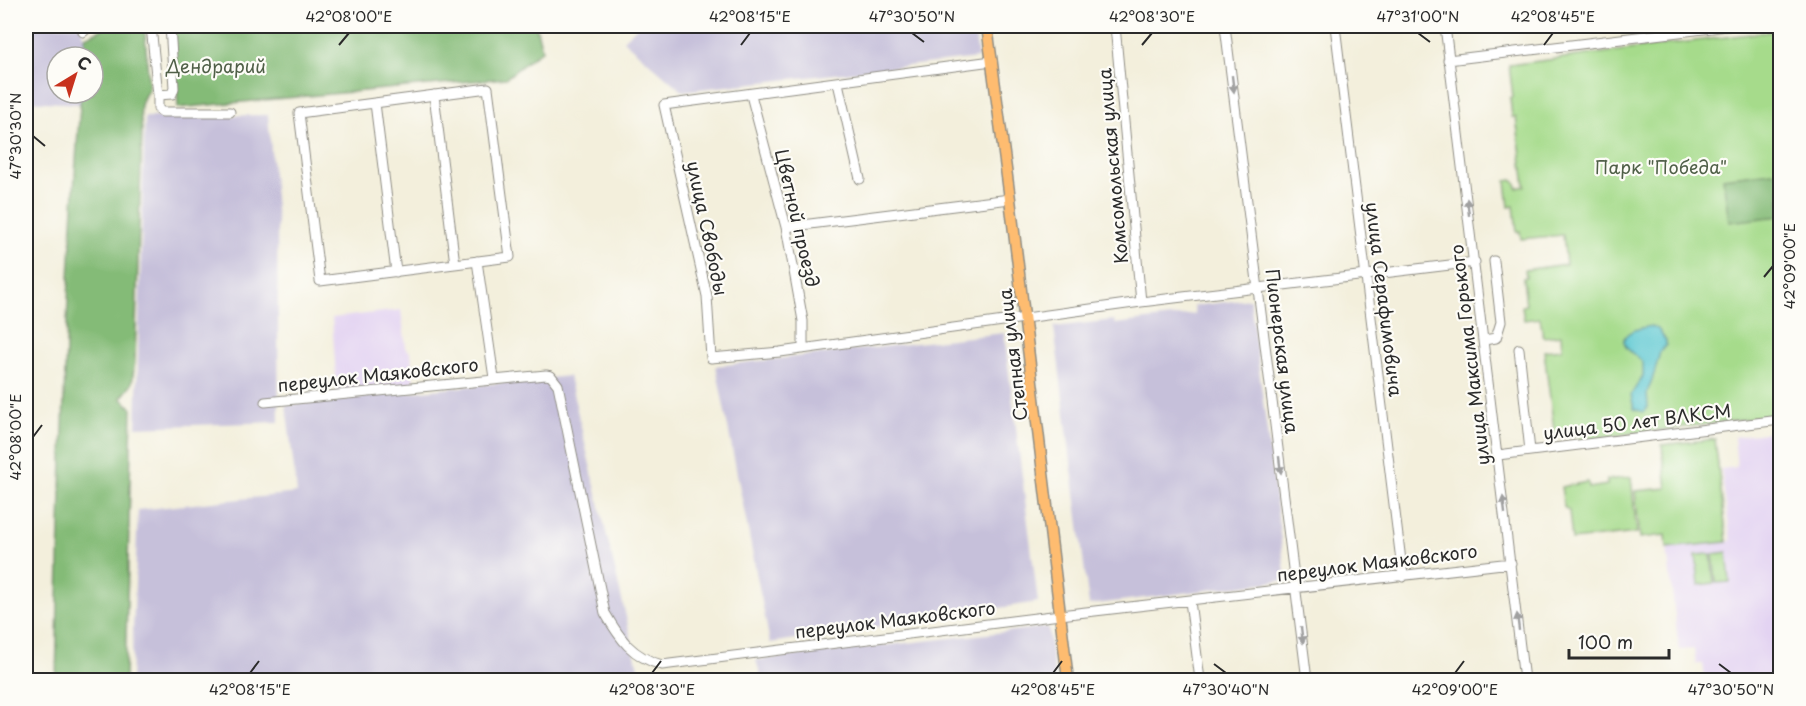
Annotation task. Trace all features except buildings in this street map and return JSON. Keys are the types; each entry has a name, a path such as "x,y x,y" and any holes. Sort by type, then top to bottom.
{"main road":[{"name":"Степная улица","path":"987,26 1068,681"}],"street":[{"path":"151,26 159,109 162,112 230,112"},
{"path":"158,95 172,94 174,87 170,26"},
{"name":"Комсомольская улица","path":"1115,26 1141,302"},
{"name":"Пионерская улица","path":"1225,26 1307,681"},
{"name":"улица Серафимовича","path":"1335,26 1403,577"},
{"name":"улица Максима Горького","path":"1444,26 1475,262 1524,681"},
{"path":"1448,60 1675,29 1728,26"},
{"path":"751,95 992,61"},
{"path":"838,83 860,179"},
{"path":"488,88 510,257 320,281 299,112 434,95 488,88"},
{"path":"434,95 455,264"},
{"name":"улица Свободы","path":"751,95 664,105 706,296 711,358 803,349"},
{"name":"Цветной проезд","path":"751,95 786,227 803,321 803,349"},
{"path":"375,103 396,272"},
{"path":"786,227 1010,199"},
{"name":"переулок Маяковского","path":"477,261 494,378"},
{"path":"1484,340 1496,338 1501,322 1494,261"},
{"path":"803,349 1141,302 1475,262"},
{"path":"1519,349 1530,451"},
{"name":"переулок Маяковского","path":"265,402 494,378 551,376 558,385 605,613 625,645 636,655 662,665 1060,615 1511,563"},
{"name":"улица 50 лет ВЛКСМ","path":"1498,455 1780,420"},
{"path":"1190,601 1200,681"}],"shaded area":[{"path":"26,26 83,26 85,45 45,45 45,102 26,101"},
{"path":"638,26 974,26 978,58 682,91 623,40"},
{"path":"268,115 277,221 279,422 136,427 145,117"},
{"path":"1250,299 1286,580 1089,605 1054,327 1114,320 1115,324 1195,314 1194,306"},
{"path":"401,310 406,348 411,353 414,385 337,393 332,318"},
{"path":"1004,333 1038,602 770,643 716,366"},
{"path":"569,376 641,680 131,680 138,510 297,493 286,405"},
{"path":"1780,431 1780,680 1705,680 1703,664 1696,664 1694,649 1679,650 1667,548 1731,541 1721,469 1737,467 1734,437"},
{"path":"1048,627 1055,680 762,680 756,660"}],"green space":[{"path":"109,26 139,26 145,33 149,89 141,108 135,360 132,384 121,398 132,408 125,680 56,680 64,386 80,105 105,105 105,45 85,45 85,37"},
{"name":"Дендрарий","path":"174,26 536,26 542,50 506,78 178,108"},
{"name":"Парк \"Победа\"","path":"1780,30 1780,415 1580,440 1579,435 1555,438 1544,351 1562,349 1561,335 1543,337 1540,318 1524,320 1522,306 1526,305 1523,278 1526,277 1525,270 1566,264 1563,235 1521,239 1520,231 1517,232 1514,206 1509,207 1506,181 1512,180 1516,183 1517,188 1525,186 1516,117 1512,117 1510,98 1513,97 1509,65"},
{"path":"1780,171 1780,216 1729,222 1723,178"},
{"path":"1715,439 1727,542 1667,548 1666,535 1640,538 1635,491 1667,488 1662,445"},
{"path":"1631,477 1637,533 1572,540 1569,511 1564,507 1561,487 1588,482 1589,488 1607,485 1607,480"},
{"path":"1727,552 1730,582 1716,583 1713,554"},
{"path":"1711,554 1714,583 1699,585 1696,555"}],"water":[{"path":"1651,326 1658,329 1666,345 1660,352 1647,393 1648,407 1643,412 1634,409 1631,395 1643,376 1643,362 1627,348 1624,339 1630,332"}]}
